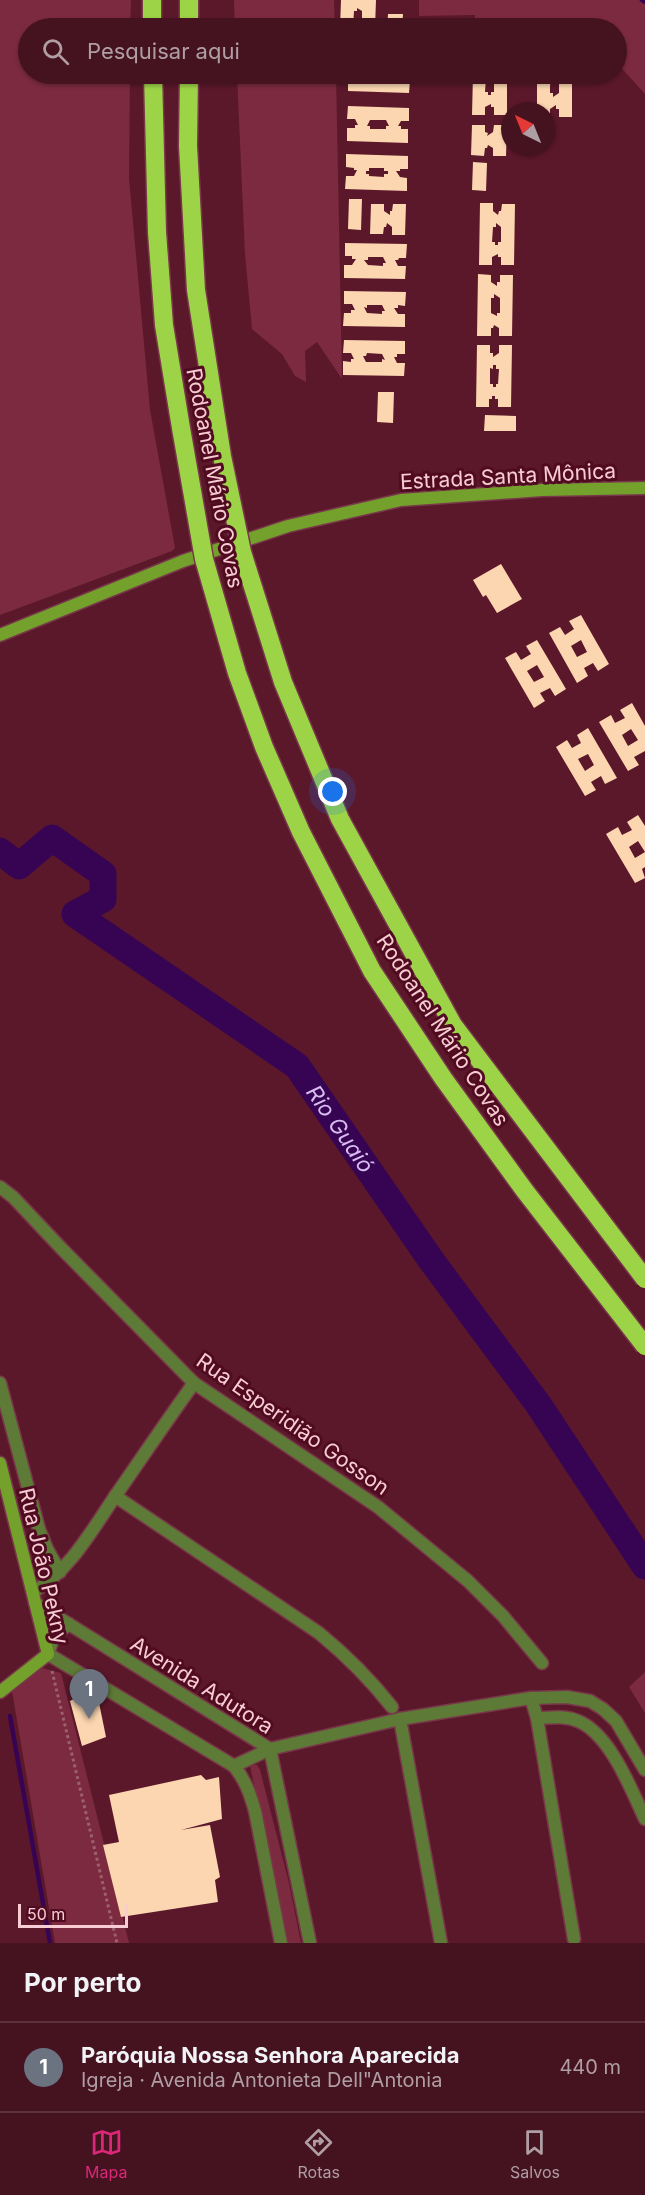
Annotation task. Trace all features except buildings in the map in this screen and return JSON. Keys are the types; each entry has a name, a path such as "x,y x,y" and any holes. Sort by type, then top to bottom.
{"highway":[{"path":"152,0 152,18"},
{"path":"189,0 189,18"},
{"name":"Rodoanel Mário Covas","path":"153,84 159,255 164,325 179,417 204,560 237,673 264,747 301,832 372,971 463,1107 645,1346"},
{"name":"Rodoanel Mário Covas","path":"189,84 188,146 196,290 222,456 242,552 283,682 340,819 453,1025 645,1279"}],"main road":[{"name":"Estrada Santa Mônica","path":"0,635 183,561 288,526 322,518 401,500 542,490 645,488"},
{"name":"Rua João Pekny","path":"0,1463 48,1654 0,1692"}],"street":[{"name":"Rua Esperidião Gosson","path":"0,1187 13,1197 62,1250 194,1383 378,1507 468,1581 503,1616 542,1662"},
{"path":"0,1383 39,1529 47,1550 60,1572"},
{"path":"34,1598 60,1572 194,1383"},
{"path":"115,1496 320,1633 350,1659 392,1707"},
{"name":"Avenida Adutora","path":"34,1598 69,1624 270,1749 310,1943"},
{"path":"69,1624 54,1636 48,1654 234,1766 249,1790 281,1943"},
{"path":"234,1766 270,1749 400,1719 531,1698 578,1698 590,1701 616,1721 645,1770"},
{"path":"531,1698 537,1718 575,1942"},
{"path":"537,1718 566,1717 579,1721 601,1736 645,1819"},
{"path":"400,1719 441,1943"}],"path":[{"path":"48,1654 117,1943"}],"shaded area":[{"path":"0,0 131,0 130,18 18,18 18,84 130,84 129,178 150,410 175,548 0,615"},
{"path":"234,0 334,0 335,18 235,18"},
{"path":"419,0 645,0 645,94 627,74 627,18 419,16"},
{"path":"237,84 336,84 342,379 317,342 305,351 306,382 295,376 282,354 252,329 245,254"},
{"path":"42,1668 61,1673 129,1943 55,1943 12,1691"},
{"path":"645,1672 645,1713 629,1687"},
{"path":"257,1765 260,1770 289,1883 301,1943 288,1943 250,1766"}],"waterway":[{"name":"Rio Guaió","path":"0,851 19,866 52,838 103,874 103,899 75,914 297,1066 431,1260 538,1404 645,1566"},
{"path":"10,1716 50,1943"}],"place":[{"name":"Paróquia Nossa Senhora Aparecida","path":"89,1719"}]}
